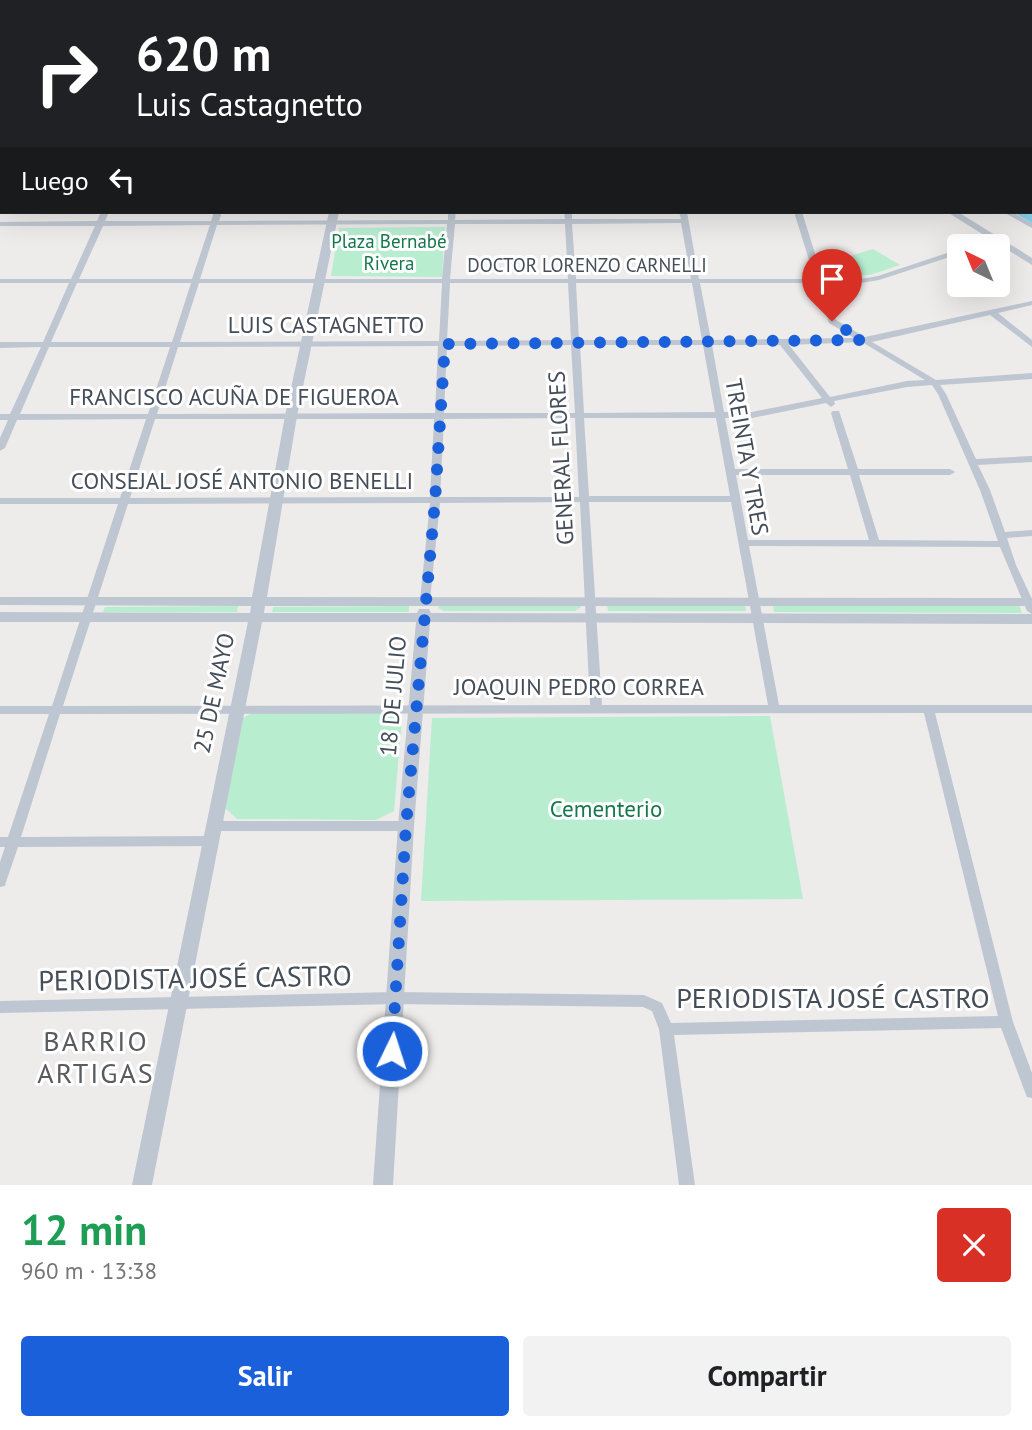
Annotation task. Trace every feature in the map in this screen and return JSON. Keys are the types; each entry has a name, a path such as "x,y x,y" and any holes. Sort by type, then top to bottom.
{"street":[{"path":"0,448 104,214"},
{"path":"0,882 6,843 56,710 217,214"},
{"name":"18 DE JULIO","path":"383,1185 406,826 435,501 452,214"},
{"path":"0,601 754,600 1031,605 1012,565 972,462 934,382 832,321 799,214"},
{"path":"955,214 988,234"},
{"path":"967,214 1032,253"},
{"path":"1011,214 1032,226"},
{"path":"0,224 214,223 333,218 452,224 568,217 684,216"},
{"name":"TREINTA Y TRES","path":"684,216 774,708"},
{"name":"GENERAL FLORES","path":"568,217 596,708"},
{"name":"25 DE MAYO","path":"142,1185 210,833 256,617 291,416 333,218"},
{"path":"1010,248 1032,262"},
{"name":"DOCTOR LORENZO CARNELLI","path":"0,281 872,280 947,255"},
{"name":"LUIS CASTAGNETTO","path":"0,345 783,343 862,340 1032,303"},
{"path":"991,312 1032,344"},
{"path":"783,343 832,407 875,543"},
{"name":"FRANCISCO ACUÑA DE FIGUEROA","path":"0,417 721,416 832,407 907,384 1032,376"},
{"path":"972,462 1032,460"},
{"path":"730,472 950,472"},
{"name":"CONSEJAL JOSÉ ANTONIO BENELLI","path":"0,501 735,499"},
{"path":"743,543 1004,540 1032,533"},
{"path":"0,617 1032,619"},
{"name":"JOAQUIN PEDRO CORREA","path":"0,710 1032,709"},
{"path":"929,711 1006,1022 1032,1092"},
{"path":"6,843 406,826"},
{"name":"PERIODISTA JOSÉ CASTRO","path":"0,1007 395,998 644,1001 657,1007 666,1028 1006,1022"},
{"path":"666,1028 687,1185"}],"green space":[{"name":"Plaza Bernabé Rivera","path":"445,227 442,277 331,276 339,228"},
{"path":"873,249 900,265 870,275 824,276 821,265"},
{"path":"441,604 581,607 575,611 444,611 438,608"},
{"path":"607,604 745,604 746,611 608,611"},
{"path":"773,605 1019,605 1022,613 774,612"},
{"path":"238,606 237,612 103,612 105,607"},
{"path":"409,606 409,612 272,612 273,607"},
{"path":"254,712 389,713 402,719 394,811 376,820 237,819 225,808 243,718"},
{"name":"Cementerio","path":"770,716 803,899 421,901 432,718"}],"waterway":[{"path":"1023,214 1032,219"}],"district":[{"name":"BARRIO ARTIGAS","path":"96,1057"}],"route":[{"path":"392,1051 406,826 435,501 445,344 862,340 832,321"}]}
